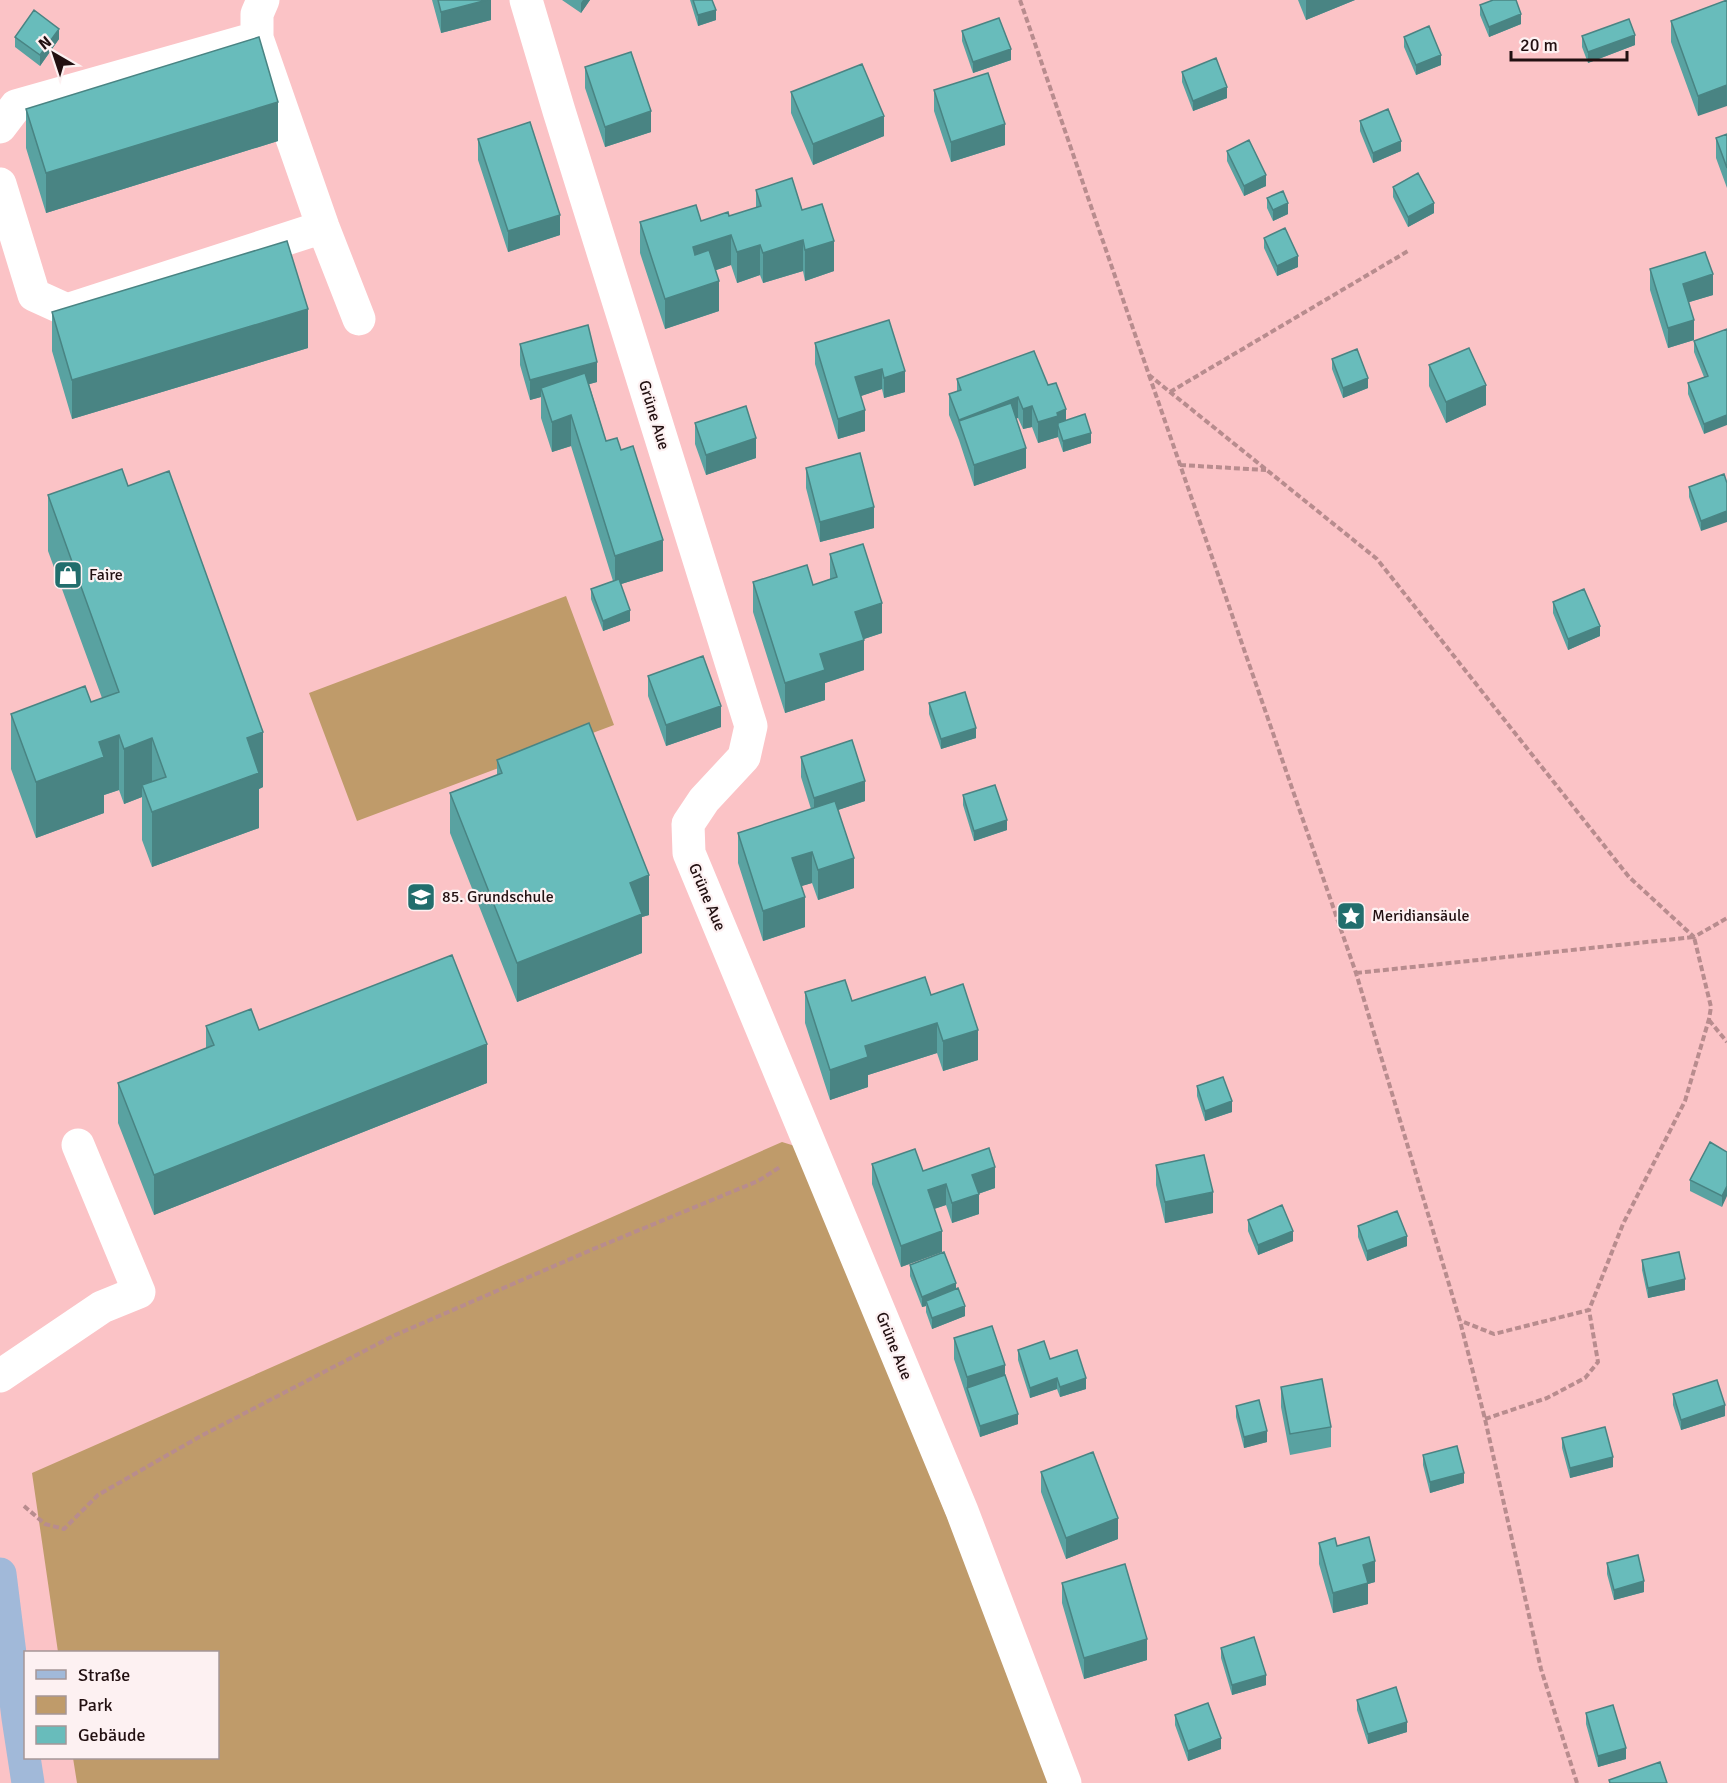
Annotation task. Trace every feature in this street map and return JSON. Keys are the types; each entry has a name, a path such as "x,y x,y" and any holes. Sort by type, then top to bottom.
{"main road":[{"path":"0,1574 24,1757"},
{"path":"24,1759 28,1783"}],"street":[{"path":"263,0 257,14 257,38 323,226 359,319"},
{"name":"Grüne Aue","path":"526,0 751,726 744,756 704,800 688,824 689,853 962,1510 1065,1783"},
{"path":"0,127 16,106 257,38"},
{"path":"0,184 34,294 67,310 323,226"},
{"path":"0,1376 102,1307 139,1292 78,1145"}],"path":[{"path":"1020,0 1356,973 1460,1321 1485,1419 1541,1670 1577,1783"},
{"path":"1170,392 1408,251"},
{"path":"1149,375 1377,559 1629,878 1694,937 1711,1007 1709,1019 1684,1101 1623,1224 1589,1310 1598,1362 1585,1378 1547,1398 1485,1419"},
{"path":"1180,465 1267,470"},
{"path":"1356,973 1694,937 1727,918"},
{"path":"1709,1019 1727,1042"},
{"path":"24,1506 45,1524 64,1529 98,1495 199,1437 393,1336 758,1181 789,1161 810,1142"},
{"path":"1460,1321 1494,1334 1589,1310"}],"green space":[{"path":"566,596 614,725 357,821 309,693"},
{"path":"782,1142 795,1146 1002,1651 1048,1783 77,1783 73,1759 219,1759 219,1651 58,1651 32,1473"}],"building":[{"path":"438,0 487,0 441,12"},
{"path":"693,0 712,0 716,10 698,15"},
{"path":"1493,0 1516,0 1521,14 1489,27 1480,5"},
{"path":"1727,0 1727,85 1698,96 1671,21"},
{"path":"34,10 59,29 40,55 15,37"},
{"path":"999,18 1011,49 973,62 962,31"},
{"path":"1629,19 1635,35 1588,52 1582,36"},
{"path":"1429,26 1441,55 1416,65 1404,37"},
{"path":"259,37 278,102 46,173 26,109"},
{"path":"631,52 651,111 605,127 585,67"},
{"path":"1216,58 1227,87 1193,101 1182,72"},
{"path":"862,64 884,116 813,144 791,92"},
{"path":"988,73 1005,124 951,142 934,90"},
{"path":"1388,109 1401,141 1373,153 1360,121"},
{"path":"530,122 560,215 508,231 478,139"},
{"path":"1727,134 1727,168 1716,138"},
{"path":"1249,140 1266,175 1244,186 1227,151"},
{"path":"1418,173 1434,203 1408,217 1393,187"},
{"path":"792,178 802,210 822,204 834,241 805,250 803,240 763,253 760,245 737,252 731,235 693,247 695,255 709,250 719,281 665,299 640,222 696,205 701,221 728,212 729,216 761,206 756,190"},
{"path":"1283,191 1288,203 1273,210 1267,198"},
{"path":"1285,228 1298,256 1277,266 1264,238"},
{"path":"287,241 308,309 72,380 52,312"},
{"path":"1705,252 1713,274 1683,284 1694,320 1668,328 1650,269"},
{"path":"889,320 905,371 884,378 882,369 855,377 865,410 838,419 815,343"},
{"path":"588,325 597,362 530,380 520,344"},
{"path":"1727,329 1727,415 1704,424 1688,383 1708,376 1694,341"},
{"path":"1469,348 1486,385 1446,402 1429,365"},
{"path":"1357,349 1368,378 1343,388 1332,359"},
{"path":"1034,351 1048,385 1056,383 1066,409 1057,413 1058,416 1038,422 1032,406 1023,409 1018,397 959,420 949,394 961,390 957,379"},
{"path":"585,373 606,441 617,438 621,450 633,446 663,540 615,556 571,415 552,422 541,388"},
{"path":"1011,403 1026,448 974,465 959,421"},
{"path":"746,406 756,438 706,455 695,423"},
{"path":"1085,414 1091,433 1063,441 1058,423"},
{"path":"860,453 874,507 820,522 806,468"},
{"path":"122,469 128,486 169,471 263,732 247,738 259,773 152,812 142,785 166,777 152,738 124,749 119,735 99,742 104,757 36,782 11,714 85,686 91,702 119,692 48,495"},
{"path":"1724,474 1727,483 1727,511 1701,521 1689,487"},
{"path":"863,544 882,603 855,612 864,640 820,654 825,670 785,683 753,582 807,565 813,585 837,577 830,554"},
{"path":"619,579 630,610 603,621 591,589"},
{"path":"1584,589 1600,626 1568,639 1553,602"},
{"path":"703,656 721,706 666,725 648,676"},
{"path":"965,692 976,728 941,739 929,703"},
{"path":"589,723 649,875 630,883 642,914 517,963 450,793 502,773 497,760"},
{"path":"852,740 865,781 814,798 801,757"},
{"path":"995,785 1007,820 974,831 963,795"},
{"path":"835,801 854,858 818,870 812,852 792,858 805,897 763,911 738,833"},
{"path":"452,955 487,1044 154,1175 118,1083 214,1045 206,1026 251,1009 259,1030"},
{"path":"925,977 931,995 963,984 978,1030 943,1041 937,1023 865,1046 868,1057 830,1070 805,992 845,980 852,1001"},
{"path":"1223,1077 1232,1101 1205,1111 1197,1086"},
{"path":"1710,1142 1727,1152 1727,1186 1722,1196 1690,1180"},
{"path":"989,1148 995,1167 972,1175 979,1194 952,1203 946,1184 928,1190 942,1231 901,1246 872,1164 915,1149 923,1171"},
{"path":"1204,1155 1213,1192 1165,1202 1156,1165"},
{"path":"1282,1205 1293,1231 1258,1245 1248,1220"},
{"path":"1397,1211 1407,1236 1367,1251 1358,1226"},
{"path":"944,1252 956,1283 922,1297 910,1265"},
{"path":"1679,1252 1685,1279 1648,1288 1642,1260"},
{"path":"958,1288 965,1306 932,1318 926,1301"},
{"path":"992,1326 1005,1365 967,1377 954,1338"},
{"path":"1044,1341 1050,1359 1077,1350 1086,1378 1060,1387 1057,1378 1030,1388 1018,1350"},
{"path":"1005,1375 1018,1414 980,1426 967,1388"},
{"path":"1322,1379 1331,1427 1290,1434 1281,1387"},
{"path":"1717,1380 1725,1405 1681,1420 1673,1394"},
{"path":"1259,1400 1267,1431 1244,1437 1236,1406"},
{"path":"1605,1427 1613,1457 1570,1468 1562,1438"},
{"path":"1457,1446 1464,1473 1430,1482 1423,1455"},
{"path":"1093,1452 1118,1518 1066,1538 1041,1472"},
{"path":"1369,1537 1375,1561 1363,1565 1368,1583 1333,1593 1319,1543 1335,1538 1337,1546"},
{"path":"1638,1555 1644,1581 1614,1590 1607,1563"},
{"path":"1125,1564 1147,1639 1084,1658 1062,1583"},
{"path":"1254,1637 1266,1675 1232,1685 1221,1648"},
{"path":"1396,1687 1407,1722 1368,1734 1357,1700"},
{"path":"1208,1703 1221,1738 1188,1751 1175,1715"},
{"path":"1613,1705 1626,1748 1598,1756 1586,1713"},
{"path":"1660,1762 1667,1783 1610,1783 1609,1780"}],"place":[{"name":"Faire","path":"68,575"},
{"name":"85. Grundschule","path":"421,897"},
{"name":"Meridiansäule","path":"1351,916"}]}
